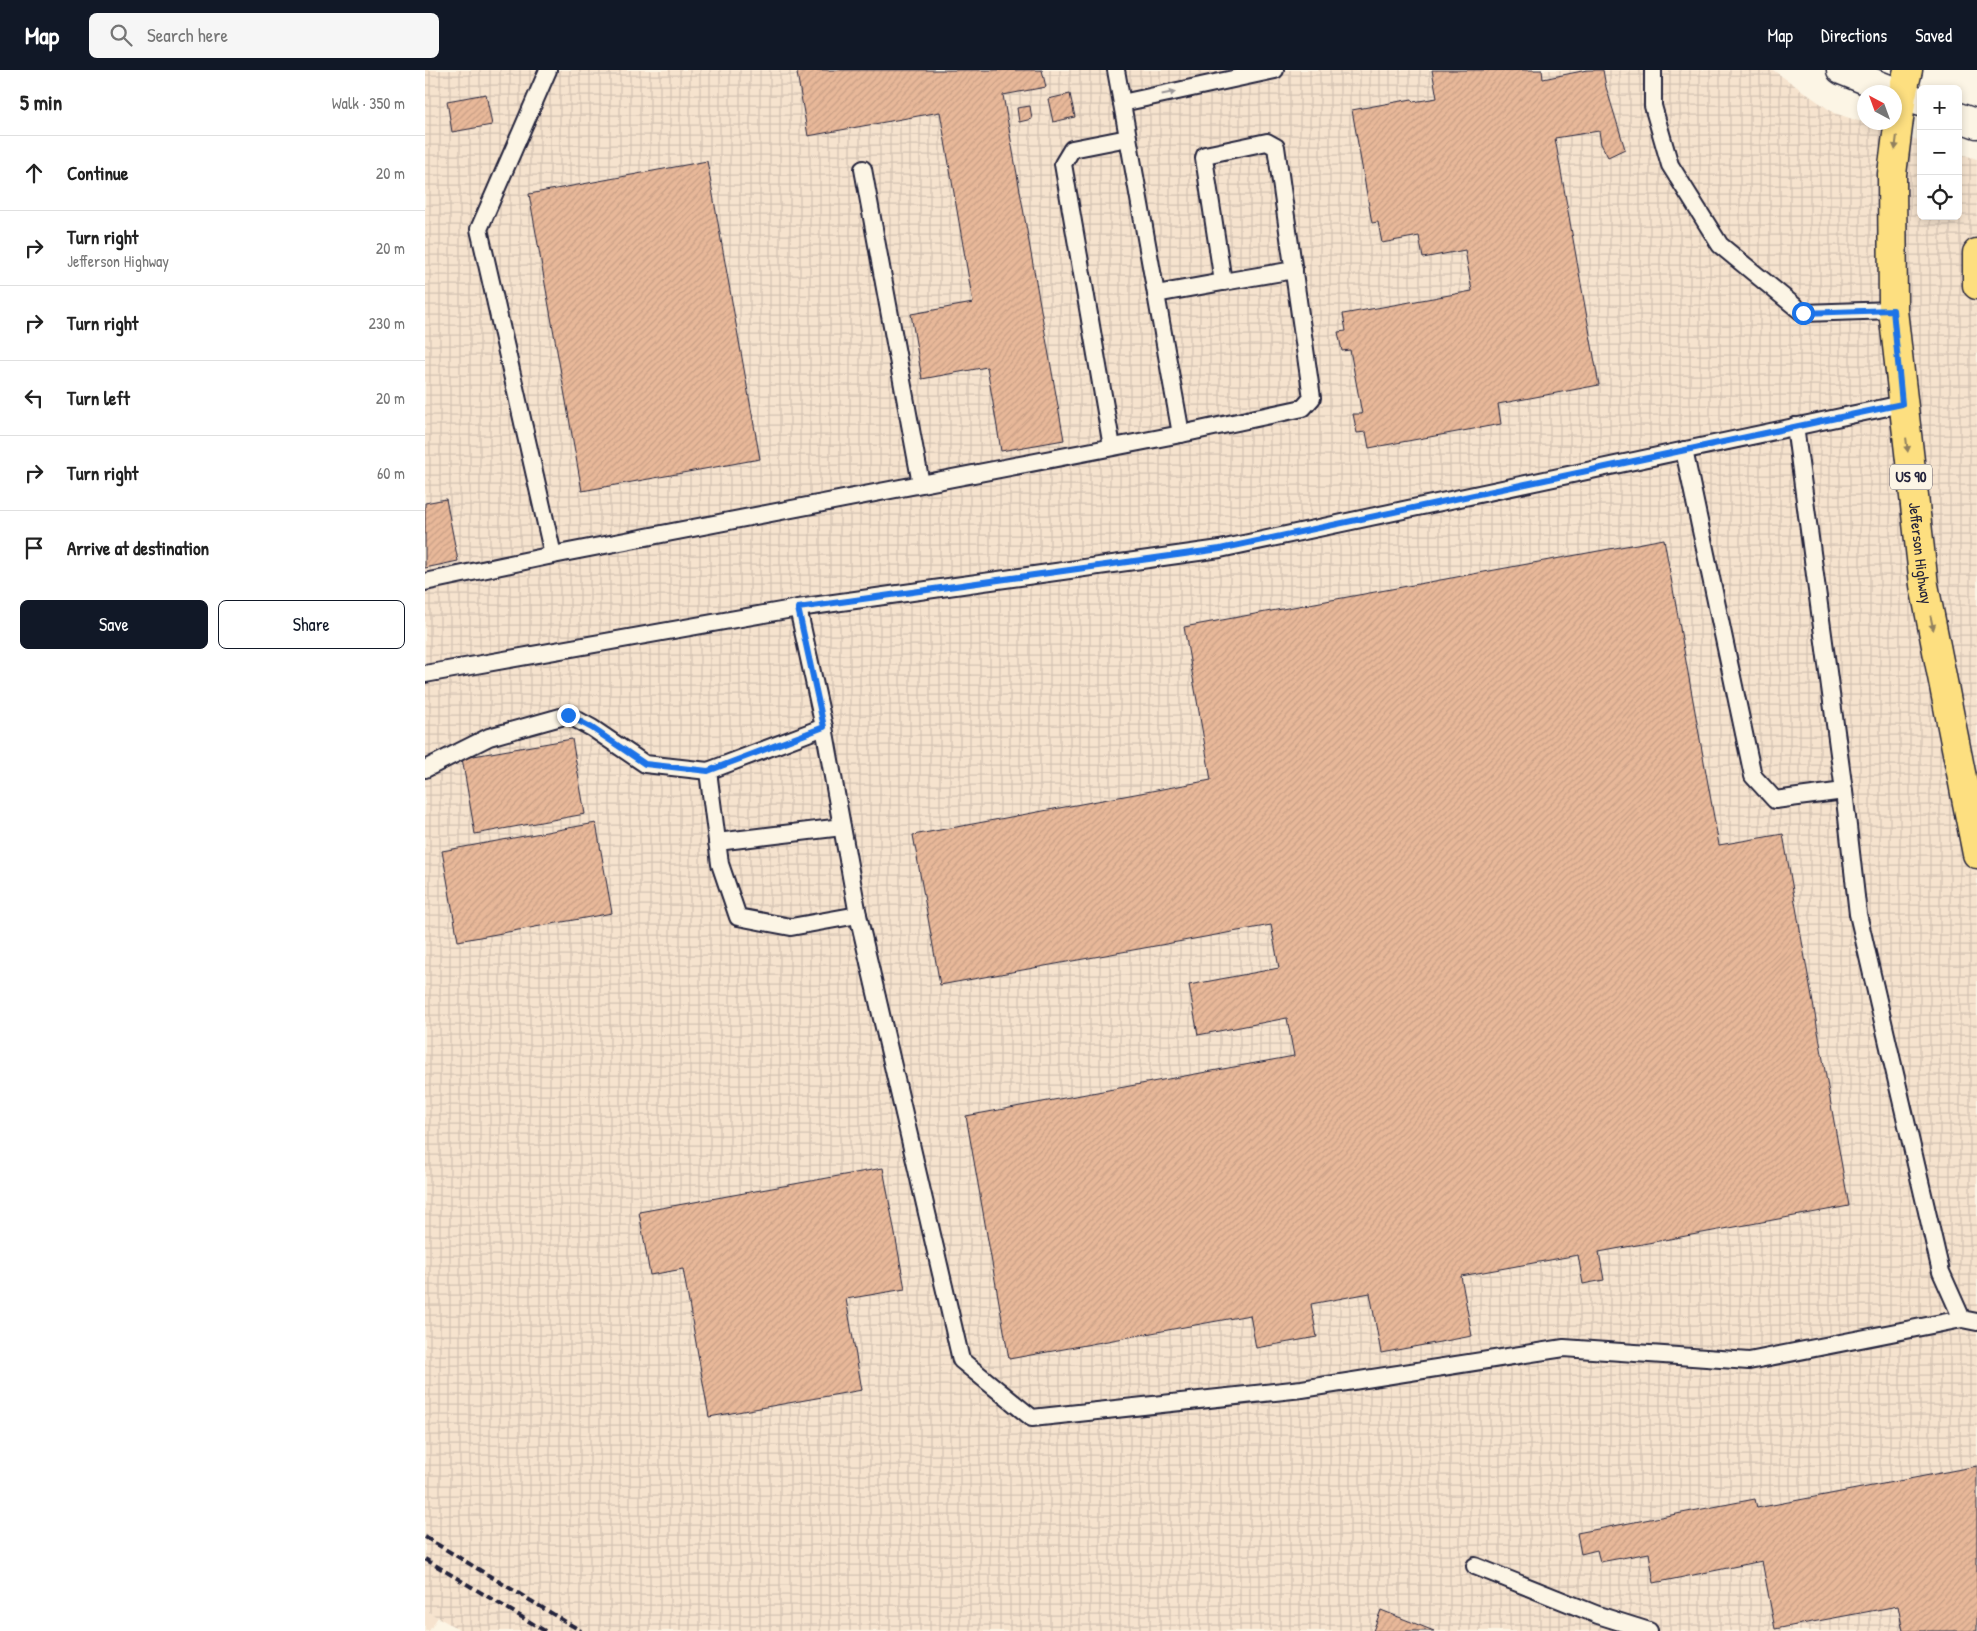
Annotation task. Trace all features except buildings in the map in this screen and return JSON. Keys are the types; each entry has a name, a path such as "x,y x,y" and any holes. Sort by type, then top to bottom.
{"main road":[{"name":"Jefferson Highway","path":"1910,89 1892,174 1893,310 1902,404 1924,585 1977,854"},
{"path":"1977,253 1977,285"}],"street":[{"path":"1841,70 1910,89"},
{"path":"1962,118 1977,124"}],"lane":[{"path":"547,70 479,229 553,555"},
{"path":"1116,70 1181,434"},
{"path":"1122,103 1275,70"},
{"path":"1653,70 1653,106 1670,165 1720,245 1803,313 1893,310"},
{"path":"1112,447 1063,164 1072,150 1128,138"},
{"path":"425,582 553,555 1181,434 1303,408 1312,398 1276,147 1267,142 1205,154 1204,158 1223,282"},
{"path":"863,169 921,484"},
{"path":"1156,294 1294,270"},
{"path":"425,674 798,608 1220,549 1902,404"},
{"path":"798,608 824,727 858,915 961,1360 1032,1418 1302,1389 1564,1348 1749,1361 1969,1320 1941,1272 1858,914 1844,791 1795,426"},
{"path":"1684,450 1753,776 1775,800 1844,791"},
{"path":"425,769 489,737 568,715 592,728 645,764 708,771 824,727"},
{"path":"708,771 720,864 738,917 791,927 858,915"},
{"path":"717,842 842,827"},
{"path":"1475,1566 1598,1615 1649,1631"}],"shaded area":[{"path":"425,70 1773,70 1834,113 1857,120 1857,130 1887,130 1917,140 1917,220 1962,220 1962,154 1977,159 1977,1631 462,1631 425,1610"},
{"path":"425,1610 438,1617 429,1631 425,1631"}],"railway":[{"path":"425,1537 581,1631"},
{"path":"425,1559 545,1631"}],"route":[{"path":"568,715 592,728 645,764 708,771 824,727 798,608 1220,549 1902,404 1893,310 1803,313"}]}
